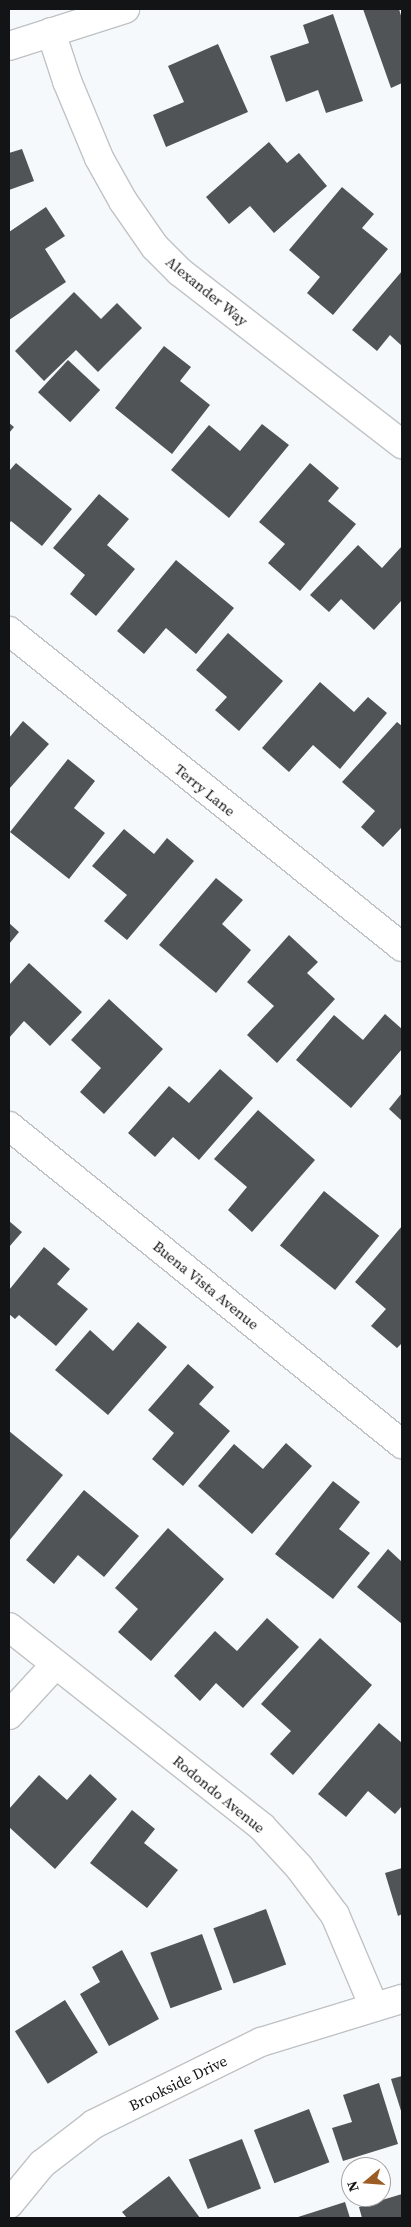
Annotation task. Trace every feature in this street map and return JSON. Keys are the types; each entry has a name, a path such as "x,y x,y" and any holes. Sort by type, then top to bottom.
{"street":[{"path":"9,46 125,9"},
{"name":"Alexander Way","path":"51,32 67,81 99,158 123,201 155,247 180,272 402,444"},
{"name":"Terry Lane","path":"9,630 402,947"},
{"name":"Buena Vista Avenue","path":"9,1126 402,1444"},
{"name":"Rodondo Avenue","path":"9,1627 262,1827 299,1867 334,1915 374,2007"},
{"path":"9,1715 55,1665"},
{"name":"Brookside Drive","path":"9,2204 42,2164 94,2124 261,2042 402,1999"}],"building":[{"path":"363,9 399,9 402,19 402,83 391,88"},
{"path":"333,14 363,101 326,113 318,90 286,102 270,56 309,43 303,25"},
{"path":"218,44 248,112 166,147 153,115 184,102 168,66"},
{"path":"269,142 287,163 299,153 327,186 274,233 250,206 229,224 206,197"},
{"path":"22,149 34,181 9,190 9,153"},
{"path":"342,187 374,214 362,228 388,249 333,315 307,293 320,277 289,250"},
{"path":"46,207 65,236 45,249 66,282 9,320 9,232"},
{"path":"402,271 402,346 390,335 377,351 352,330"},
{"path":"74,292 101,319 117,303 142,328 98,372 76,350 44,381 15,351"},
{"path":"164,346 191,367 180,381 210,405 172,454 115,408"},
{"path":"68,360 100,390 70,422 38,392"},
{"path":"9,423 14,427 9,433"},
{"path":"262,424 289,445 229,518 171,470 209,425 240,451"},
{"path":"16,463 72,509 42,546 11,521 9,524 9,471"},
{"path":"310,463 339,488 328,501 356,524 300,591 268,563 285,544 259,522"},
{"path":"99,494 129,519 107,545 135,569 96,616 70,594 85,575 53,548"},
{"path":"358,545 382,568 402,546 402,600 374,630 341,599 329,612 310,595"},
{"path":"176,560 234,608 196,654 166,628 144,654 117,631"},
{"path":"228,633 283,681 239,731 215,710 227,697 196,670"},
{"path":"320,682 354,712 368,697 387,713 340,769 313,745 289,772 262,748"},
{"path":"23,721 49,744 9,789 9,738"},
{"path":"397,722 402,726 402,827 383,847 361,827 375,811 342,782"},
{"path":"68,759 95,781 74,808 105,833 69,879 10,832"},
{"path":"124,829 154,854 167,838 194,861 127,940 104,921 127,895 92,866"},
{"path":"216,878 243,900 222,924 251,950 216,993 159,945"},
{"path":"9,923 19,932 9,944"},
{"path":"289,935 318,962 307,973 335,999 277,1063 247,1035 274,1006 247,982"},
{"path":"29,963 82,1012 50,1046 24,1021 9,1038 9,985"},
{"path":"109,999 163,1049 104,1114 80,1092 101,1068 71,1040"},
{"path":"385,1014 402,1029 402,1049 351,1108 296,1060 334,1015 363,1040"},
{"path":"220,1069 253,1098 199,1160 173,1137 155,1157 128,1133 169,1086 189,1103"},
{"path":"402,1093 402,1121 389,1109"},
{"path":"258,1110 315,1160 252,1232 228,1210 247,1187 214,1159"},
{"path":"324,1191 379,1236 335,1290 280,1245"},
{"path":"9,1221 22,1232 9,1247"},
{"path":"402,1226 402,1343 397,1348 371,1326 386,1309 355,1282"},
{"path":"44,1247 70,1269 57,1284 88,1309 56,1346 19,1315 15,1319 9,1314 9,1290"},
{"path":"138,1322 167,1347 108,1415 55,1370 90,1330 113,1351"},
{"path":"188,1364 214,1387 199,1404 230,1431 183,1486 152,1459 174,1433 148,1410"},
{"path":"9,1431 63,1475 9,1541"},
{"path":"286,1443 312,1466 252,1534 198,1486 234,1444 263,1469"},
{"path":"333,1481 360,1502 339,1529 370,1553 333,1599 275,1554"},
{"path":"84,1490 139,1536 104,1577 78,1555 54,1584 26,1560"},
{"path":"168,1528 224,1579 151,1661 118,1632 138,1609 115,1588"},
{"path":"388,1549 402,1562 402,1624 357,1587"},
{"path":"267,1618 299,1647 243,1708 216,1683 200,1701 174,1676 215,1631 237,1651"},
{"path":"320,1638 372,1685 293,1775 270,1754 291,1731 261,1704"},
{"path":"379,1723 402,1743 402,1806 395,1814 368,1791 346,1817 318,1794"},
{"path":"90,1774 117,1799 55,1869 9,1827 9,1809 39,1775 67,1800"},
{"path":"132,1810 155,1829 144,1843 178,1870 147,1908 90,1863"},
{"path":"402,1868 402,1914 398,1916 385,1873"},
{"path":"266,1909 286,1964 234,1984 213,1928"},
{"path":"202,1934 222,1989 170,2008 150,1953"},
{"path":"122,1950 159,2019 109,2046 80,1994 100,1982 92,1967"},
{"path":"65,2000 98,2053 48,2084 15,2031"},
{"path":"402,2076 402,2114 391,2079"},
{"path":"379,2083 398,2144 356,2157 342,2157 332,2128 352,2122 343,2095"},
{"path":"309,2109 329,2162 274,2183 254,2130"},
{"path":"242,2139 261,2188 208,2209 189,2159"},
{"path":"169,2176 200,2218 127,2218 122,2212"},
{"path":"402,2194 402,2218 362,2218 359,2207 391,2207 391,2197"},
{"path":"341,2203 341,2207 347,2207 350,2218 295,2218"}]}
